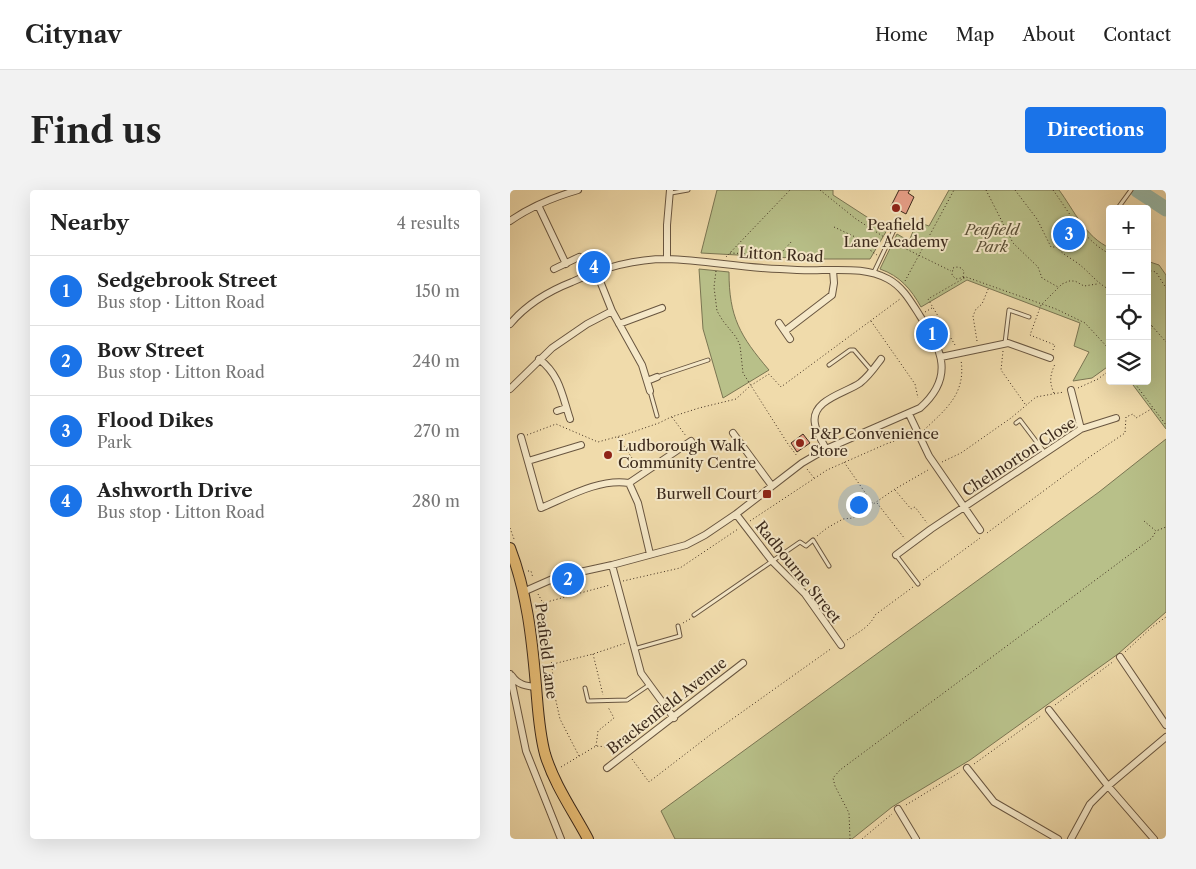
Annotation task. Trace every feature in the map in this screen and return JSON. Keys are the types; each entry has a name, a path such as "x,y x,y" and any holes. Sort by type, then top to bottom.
{"main road":[{"name":"Peafield Lane","path":"510,548 523,592 530,631 542,740 552,772 588,839"}],"street":[{"path":"510,221 538,205 563,194 578,190"},
{"path":"667,259 670,191"},
{"path":"538,205 566,264"},
{"path":"554,269 579,257"},
{"name":"Litton Road","path":"510,324 536,301 556,288 596,271 630,263 667,259 766,269 861,270 887,278 906,294 938,345 943,368 936,390 930,400 920,408 826,449 802,463 736,514 705,535 686,544 612,566 557,577 523,592"},
{"path":"785,331 832,295 834,289 833,270"},
{"path":"596,271 612,311 642,365 650,390"},
{"path":"651,302 653,310"},
{"path":"619,324 662,308"},
{"path":"510,389 552,348 587,324 612,311"},
{"path":"779,322 790,339"},
{"path":"941,357 1008,343 1051,356"},
{"path":"539,359 556,376 570,419"},
{"path":"826,449 815,424 817,408 862,382 881,359"},
{"path":"647,381 657,377"},
{"path":"1071,390 1081,430"},
{"path":"557,411 566,408"},
{"path":"909,414 929,456 983,532"},
{"name":"Chelmorton Close","path":"896,555 931,529 1081,430 1116,418"},
{"path":"733,433 772,486"},
{"path":"521,437 541,508 568,495 585,490 617,481 629,483 688,439"},
{"path":"528,461 581,445"},
{"path":"629,483 638,503 650,554"},
{"name":"Radbourne Street","path":"736,514 772,562 805,594 840,644"},
{"path":"612,566 641,673 674,718"},
{"path":"1120,657 1166,725"},
{"name":"Brackenfield Avenue","path":"607,768 743,663"},
{"path":"510,673 515,682 536,687"},
{"path":"510,673 526,752 560,839"},
{"path":"1049,710 1108,786 1154,839"},
{"path":"1071,839 1090,804 1108,786 1166,737"},
{"path":"967,768 994,802 1058,839"},
{"path":"898,809 916,839"}],"lane":[{"path":"670,191 688,190"},
{"path":"1120,205 1131,190"},
{"path":"874,274 896,228"},
{"path":"1004,344 1009,310 1029,317"},
{"path":"829,365 850,350 854,350 872,371"},
{"path":"657,377 708,360"},
{"path":"650,390 657,416"},
{"path":"1016,423 1020,420 1046,453"},
{"path":"694,615 800,542 806,546 812,540 829,566"},
{"path":"896,555 918,584"},
{"path":"633,649 680,636 678,626"},
{"path":"585,688 588,701 627,700 649,685"}],"path":[{"path":"790,190 730,254 718,263 714,287 717,311 740,345 743,373 788,444 814,478"},
{"path":"820,190 856,219 890,240 952,271 952,275 956,279 966,277 1056,310 1085,323 1106,346"},
{"path":"900,288 954,190"},
{"path":"986,190 1013,243 1038,267 1042,278 1059,288"},
{"path":"1015,190 1036,219 1051,247 1057,248 1063,255 1077,262 1098,284 1106,288"},
{"path":"1053,190 1079,228 1100,249 1106,252"},
{"path":"834,227 868,243 871,251 881,258"},
{"path":"1057,248 1079,228"},
{"path":"766,269 792,241"},
{"path":"730,254 779,255"},
{"path":"952,271 955,267 961,268 964,272 963,277"},
{"path":"1151,271 1156,272 1166,288"},
{"path":"543,603 680,568 814,478 844,462 918,433 952,401 961,385 960,352 928,299 966,277"},
{"path":"1054,394 1050,385 1051,374 1058,356 1051,356 1055,344 1030,335 1041,305 1069,281 1075,281 1084,286 1098,284"},
{"path":"979,349 973,316 976,309 982,304 989,286"},
{"path":"521,437 556,424 598,442 659,423 671,417 736,399 750,386 769,374 781,387 906,294"},
{"path":"870,320 915,384 920,408"},
{"path":"1152,326 1166,342"},
{"path":"1004,344 1001,370 1026,405"},
{"path":"812,540 843,518 853,518 895,490 961,453 1011,418 1036,397 1071,390 1098,379 1106,373"},
{"path":"1136,385 1166,425"},
{"path":"627,752 649,782 714,732 865,628 875,615 918,584 983,532 1125,433 1126,417 1133,414 1136,418 1153,408"},
{"path":"671,417 688,439"},
{"path":"618,437 632,458"},
{"path":"844,462 873,504"},
{"path":"895,490 911,509 915,507 931,529"},
{"path":"876,502 910,546"},
{"path":"1144,521 1156,531"},
{"path":"850,839 849,813 834,786 833,778 840,770 1152,538 1156,531 1166,527"},
{"path":"535,587 543,603 554,692 560,720 579,756"},
{"path":"678,626 694,615"},
{"path":"862,839 898,809 967,768 1049,710 1120,657 1152,627 1166,617"},
{"path":"552,665 631,641"},
{"path":"593,654 604,701 614,718 598,731 596,746"},
{"path":"552,772 596,746 608,748"}],"green space":[{"path":"717,190 833,190 833,195 887,230 870,259 810,259 701,253"},
{"name":"Peafield Park","path":"949,190 1059,190 1087,230 1106,246 1106,368 1092,378 1073,381 1089,352 1074,346 1080,323 967,280 921,307 913,294 899,279 880,269 897,234 909,241 917,222 929,226"},
{"path":"1151,262 1159,265 1166,275 1166,429 1133,385 1151,385"},
{"path":"699,269 729,272 731,302 738,325 751,347 769,370 723,398 703,329"},
{"path":"1166,439 1166,612 1118,654 970,760 892,807 852,839 675,839 661,811 1099,492"}],"building":[{"path":"899,190 910,190 908,193 914,197 906,214 891,206"},
{"name":"P&P Convenience Store","path":"803,434 810,443 797,452 791,443"}],"waterway":[{"path":"1137,190 1166,209"}],"place":[{"name":"Peafield Lane Academy","path":"896,208"},
{"name":"Flood Dikes","path":"1069,234"},
{"name":"Ashworth Drive","path":"594,267"},
{"name":"Sedgebrook Street","path":"932,334"},
{"name":"P&P Convenience Store","path":"800,443"},
{"name":"Ludborough Walk Community Centre","path":"608,455"},
{"name":"Burwell Court","path":"767,494"},
{"name":"Bow Street","path":"568,579"}]}
